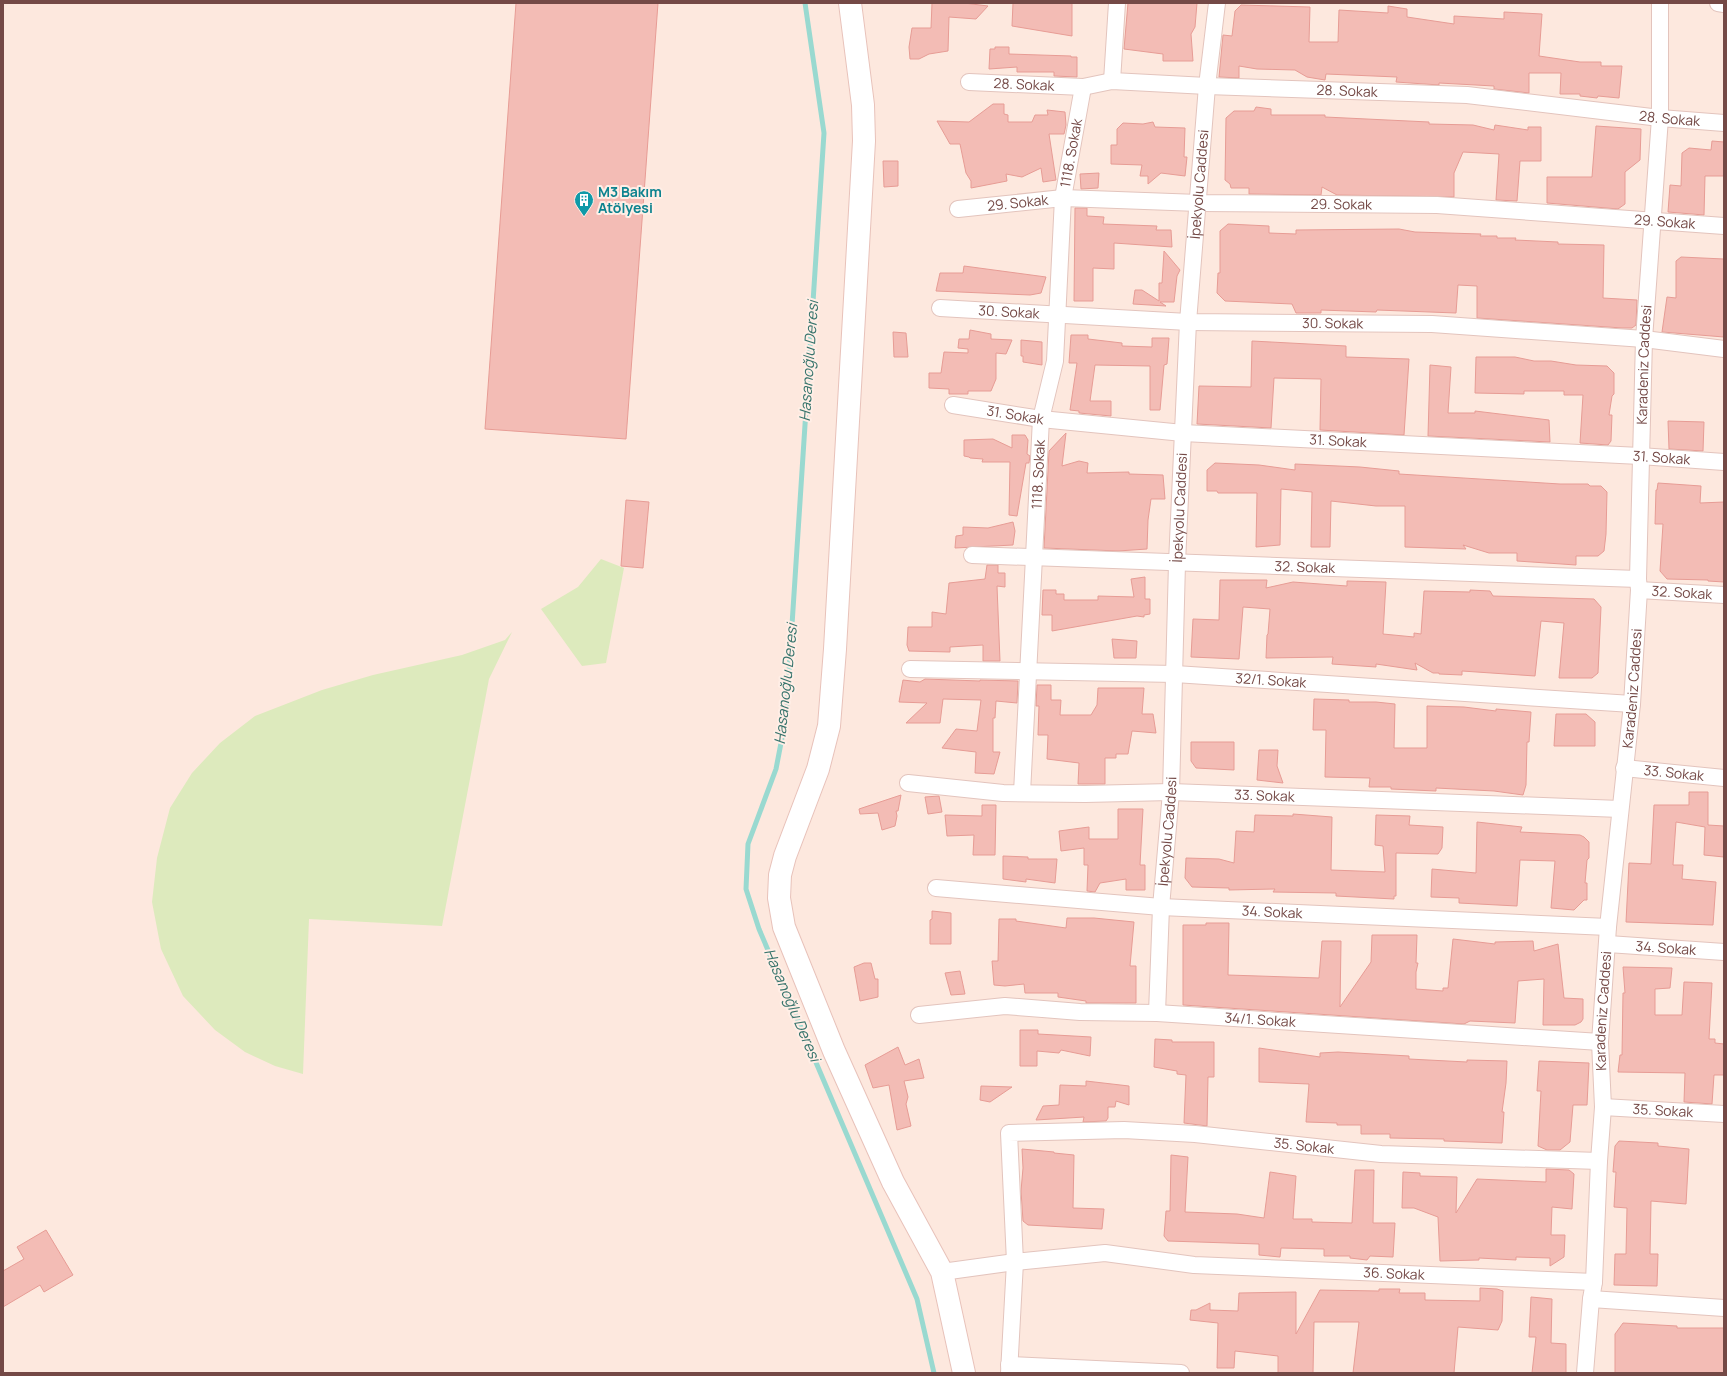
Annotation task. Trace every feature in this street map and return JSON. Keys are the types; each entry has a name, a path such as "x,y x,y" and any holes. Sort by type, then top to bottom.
{"street":[{"path":"850,3 863,105 864,141 835,657 829,726 818,769 784,856 780,875 779,898 784,927 834,1051 893,1182 942,1272 964,1373"},
{"path":"1112,81 1117,3"},
{"name":"İpekyolu Caddesi","path":"1156,1013 1161,907 1171,792 1177,563 1188,322 1199,203 1207,86 1217,3"},
{"name":"Karadeniz Caddesi","path":"1585,1373 1591,1299 1594,1282 1599,1161 1603,1107 1600,1042 1608,928 1632,704 1639,584 1640,456 1644,339 1660,118 1660,3"},
{"path":"1718,3 1724,4"},
{"name":"28. Sokak","path":"969,82 1083,87 1112,81 1207,86 1467,95 1660,118 1724,123"},
{"name":"1118. Sokak","path":"1022,793 1041,419 1055,361 1063,198 1083,87"},
{"name":"29. Sokak","path":"958,209 1063,198 1199,203 1437,205 1724,226"},
{"name":"30. Sokak","path":"940,308 1188,322 1432,324 1644,339 1724,349"},
{"name":"31. Sokak","path":"953,405 1041,419 1183,433 1640,456 1724,462"},
{"name":"32. Sokak","path":"972,555 1034,556 1177,563 1293,565 1639,584 1724,595"},
{"name":"32/1. Sokak","path":"910,669 1175,674 1632,704"},
{"name":"33. Sokak","path":"1624,768 1724,778"},
{"name":"33. Sokak","path":"908,783 1003,793 1085,794 1171,792 1620,809"},
{"name":"34. Sokak","path":"936,888 1161,907 1608,928"},
{"name":"34. Sokak","path":"1608,944 1724,952"},
{"name":"34/1. Sokak","path":"919,1015 1005,1006 1080,1012 1156,1013 1600,1042"},
{"name":"35. Sokak","path":"1603,1107 1724,1114"},
{"name":"35. Sokak","path":"1015,1262 1009,1133 1124,1130 1195,1134 1381,1154 1599,1161"},
{"name":"36. Sokak","path":"942,1272 1015,1262 1106,1253 1194,1265 1594,1282"},
{"path":"1015,1262 1009,1369 1181,1373"},
{"path":"1591,1299 1724,1308"}],"green space":[{"path":"601,559 624,568 606,663 582,666 541,609 578,587"},
{"path":"512,632 489,679 442,926 309,919 303,1074 275,1066 245,1052 215,1030 183,996 161,949 152,902 157,858 170,808 192,773 220,743 255,716 322,690 373,675 462,655 505,640"}],"building":[{"name":"M3 Bakım Atölyesi","path":"516,3 658,3 626,439 485,429"},
{"path":"932,3 964,3 988,6 976,19 949,17 948,51 929,54 919,59 910,59 909,47 912,28 931,28"},
{"path":"1013,3 1072,3 1072,36 1012,26"},
{"path":"1128,3 1197,3 1195,27 1191,34 1193,61 1163,61 1163,54 1124,49"},
{"path":"1241,5 1310,7 1309,42 1338,42 1339,10 1388,13 1388,6 1407,9 1407,17 1454,24 1454,16 1504,19 1504,12 1542,14 1539,56 1580,62 1601,62 1601,66 1622,66 1619,98 1598,96 1597,98 1580,96 1580,94 1560,94 1561,73 1529,73 1529,93 1494,89 1494,86 1439,83 1439,85 1396,82 1397,77 1326,74 1325,80 1307,77 1295,70 1257,69 1239,66 1239,78 1219,77 1223,35 1232,36 1235,11"},
{"path":"995,47 1009,47 1009,54 1077,57 1077,77 1054,76 1054,72 1017,72 1017,67 989,69 990,49 995,49"},
{"path":"993,104 1004,104 1004,114 1008,115 1008,122 1032,122 1035,115 1048,115 1047,110 1065,112 1066,125 1064,134 1049,134 1056,180 1043,182 1041,168 1022,177 1006,174 1007,181 971,188 971,181 966,173 960,144 950,144 937,121 969,122"},
{"path":"1256,107 1271,109 1271,115 1325,115 1325,117 1429,122 1429,124 1473,125 1494,130 1495,125 1528,130 1528,127 1541,127 1541,161 1520,161 1517,201 1496,200 1499,154 1463,152 1454,173 1454,197 1337,195 1322,187 1321,195 1249,194 1249,188 1231,188 1230,184 1225,180 1226,118 1234,111 1254,111"},
{"path":"1153,122 1155,127 1185,128 1184,157 1187,157 1185,176 1161,173 1148,184 1148,176 1140,176 1142,165 1111,164 1111,145 1117,145 1117,129 1123,123 1143,124"},
{"path":"1596,126 1641,129 1640,160 1625,172 1625,204 1618,209 1547,203 1547,177 1592,177"},
{"path":"1712,141 1724,142 1724,176 1705,176 1704,215 1668,212 1670,185 1681,186 1682,153 1689,148 1711,150"},
{"path":"883,161 898,161 898,186 884,187"},
{"path":"1099,173 1098,188 1081,189 1080,174"},
{"path":"1075,208 1087,208 1087,216 1104,217 1103,224 1157,226 1156,230 1171,230 1172,247 1114,243 1114,269 1093,268 1093,301 1074,301"},
{"path":"1228,224 1269,226 1269,233 1296,234 1296,230 1399,229 1415,232 1481,234 1480,236 1516,238 1515,240 1558,242 1558,244 1604,245 1603,298 1637,300 1636,325 1632,328 1622,328 1477,318 1477,286 1458,285 1456,313 1377,310 1376,312 1321,310 1321,313 1296,313 1292,304 1225,301 1217,293 1218,273 1220,273 1220,231"},
{"path":"1164,251 1180,270 1177,276 1174,302 1160,302 1166,306 1133,304 1135,290 1142,290 1159,301 1159,283 1162,283"},
{"path":"1681,257 1724,259 1724,337 1662,332 1667,297 1676,298 1676,261"},
{"path":"964,266 1046,277 1041,293 1030,295 936,291 940,273 963,273"},
{"path":"970,330 991,334 991,339 1012,340 1006,354 996,353 996,379 991,391 968,391 968,394 949,394 949,389 929,388 929,373 941,373 944,352 968,353 968,349 958,348 959,339 969,339"},
{"path":"893,332 906,333 908,357 894,357"},
{"path":"1071,335 1088,335 1088,339 1122,343 1122,346 1152,347 1152,338 1169,338 1167,364 1164,365 1160,410 1150,410 1150,366 1095,365 1090,401 1111,401 1111,416 1079,413 1079,411 1070,410 1077,363 1069,363"},
{"path":"1021,340 1042,342 1042,365 1023,362 1023,356 1021,356"},
{"path":"1252,341 1346,346 1346,357 1409,359 1404,435 1320,430 1321,379 1274,378 1271,428 1197,424 1199,386 1251,387"},
{"path":"1476,357 1515,357 1534,361 1607,366 1614,373 1614,394 1612,396 1609,415 1612,415 1611,441 1608,445 1580,443 1583,395 1564,395 1564,391 1524,391 1524,394 1475,393"},
{"path":"1430,365 1451,367 1448,413 1475,413 1475,411 1549,420 1550,442 1428,436"},
{"path":"1668,421 1704,422 1703,451 1669,449"},
{"path":"1066,433 1062,466 1079,461 1088,463 1087,473 1129,472 1129,474 1163,475 1165,499 1151,499 1148,520 1147,549 1118,551 1044,548 1049,451"},
{"path":"1012,435 1025,435 1028,440 1027,454 1030,456 1029,463 1026,463 1017,516 1009,515 1010,462 982,462 983,459 964,456 964,440 993,439 1012,448"},
{"path":"1215,463 1259,465 1295,470 1295,464 1360,467 1399,471 1399,474 1560,484 1588,484 1590,486 1601,486 1607,492 1604,551 1598,556 1576,556 1576,565 1517,561 1517,553 1489,553 1463,545 1466,549 1405,547 1405,506 1376,506 1331,501 1330,547 1311,547 1312,492 1281,489 1280,545 1256,547 1257,493 1218,493 1217,491 1207,491 1207,470"},
{"path":"1658,483 1701,486 1700,503 1724,502 1724,582 1667,579 1660,571 1663,524 1655,524 1656,490"},
{"path":"626,500 649,502 643,568 621,566"},
{"path":"1013,522 1015,531 1013,545 955,548 956,536 963,535 963,527 988,528"},
{"path":"987,565 998,565 998,573 1005,573 1005,587 997,586 1000,661 983,661 983,645 950,647 950,652 909,651 907,645 908,627 932,627 932,612 946,614 949,583 985,579"},
{"path":"1145,577 1145,599 1150,599 1150,614 1144,615 1144,617 1137,616 1052,631 1052,615 1042,615 1043,590 1056,590 1056,594 1064,594 1064,600 1098,600 1098,596 1134,597 1131,579"},
{"path":"1220,580 1267,580 1266,588 1293,582 1347,586 1347,581 1386,582 1383,634 1414,637 1414,633 1421,634 1424,591 1470,592 1470,590 1490,591 1493,596 1594,599 1601,607 1598,673 1592,678 1559,678 1564,623 1541,621 1535,676 1462,671 1462,675 1439,674 1433,673 1415,663 1417,670 1376,664 1376,667 1332,664 1333,657 1266,658 1270,609 1243,607 1239,659 1191,657 1193,619 1219,620"},
{"path":"1112,639 1137,641 1136,658 1114,658"},
{"path":"925,679 1018,681 1017,703 996,701 995,718 993,718 993,752 1000,752 994,774 975,773 976,752 942,748 956,729 977,731 981,700 943,699 940,723 906,723 927,703 899,702 903,680 920,682"},
{"path":"1037,685 1051,685 1051,700 1061,700 1060,715 1091,715 1097,705 1098,688 1144,688 1142,714 1153,714 1156,733 1132,731 1128,754 1116,754 1116,758 1105,758 1105,784 1078,784 1079,763 1047,759 1048,735 1038,735 1039,706 1036,706"},
{"path":"1314,699 1395,704 1394,748 1427,748 1427,706 1531,712 1529,742 1527,742 1526,785 1523,795 1494,791 1436,788 1436,791 1391,789 1391,787 1369,787 1370,778 1325,777 1326,730 1313,730"},
{"path":"1556,714 1586,714 1595,722 1595,746 1554,746"},
{"path":"1191,742 1234,742 1234,770 1196,768 1191,761"},
{"path":"1259,750 1278,750 1277,766 1283,783 1257,780"},
{"path":"1689,792 1708,792 1708,825 1724,826 1724,857 1704,855 1705,827 1676,822 1673,865 1683,865 1682,879 1716,882 1713,925 1626,922 1629,863 1651,864 1654,805 1689,805"},
{"path":"901,795 898,811 896,811 897,816 895,826 882,830 878,813 860,814 859,809"},
{"path":"939,796 942,812 928,814 925,797"},
{"path":"982,805 996,805 995,855 973,855 974,835 947,836 945,815 982,816"},
{"path":"1118,809 1143,809 1140,865 1145,865 1145,890 1126,890 1126,879 1100,883 1095,892 1087,891 1088,865 1084,865 1084,848 1061,851 1059,831 1089,827 1089,839 1118,839"},
{"path":"1293,814 1332,817 1331,870 1385,872 1383,846 1375,845 1376,815 1410,816 1409,825 1443,827 1442,848 1438,854 1396,853 1396,896 1394,896 1394,899 1336,896 1336,893 1273,892 1275,889 1229,890 1229,888 1192,887 1185,878 1186,858 1219,859 1234,863 1236,831 1254,832 1255,815 1293,816"},
{"path":"1477,822 1522,827 1520,832 1580,835 1584,837 1589,842 1589,858 1587,860 1585,883 1587,883 1587,900 1584,900 1574,910 1551,908 1555,861 1520,860 1517,906 1459,903 1459,898 1431,897 1432,869 1476,873"},
{"path":"1003,856 1028,857 1028,859 1057,859 1055,883 1026,879 1026,882 1003,879"},
{"path":"932,911 951,913 951,944 930,944 930,920 932,919"},
{"path":"1067,918 1094,918 1134,922 1130,966 1136,966 1136,1003 1086,1003 1086,1001 1058,997 1058,993 1025,993 1024,984 1005,986 994,985 992,961 998,961 999,919 1016,919 1016,921 1066,928"},
{"path":"1206,923 1229,923 1228,975 1319,978 1322,941 1341,941 1340,1007 1371,962 1372,935 1417,935 1416,963 1418,963 1416,972 1416,989 1443,991 1443,988 1448,988 1453,939 1495,944 1495,942 1533,941 1534,951 1558,944 1564,998 1583,999 1583,1019 1575,1025 1543,1025 1544,979 1518,981 1515,1023 1470,1021 1464,1024 1183,1005 1183,925 1206,925"},
{"path":"864,963 871,963 875,979 878,979 878,997 860,1001 854,967"},
{"path":"1623,967 1672,968 1670,988 1655,989 1655,1015 1682,1015 1684,982 1712,983 1709,1039 1715,1039 1715,1043 1724,1044 1724,1075 1714,1075 1712,1104 1684,1102 1685,1073 1618,1072 1620,1055 1622,1055 1623,993 1625,993"},
{"path":"960,971 965,994 951,995 945,973"},
{"path":"1020,1030 1038,1030 1038,1034 1091,1037 1090,1056 1061,1050 1059,1053 1037,1051 1037,1066 1020,1066"},
{"path":"1155,1039 1172,1040 1172,1042 1214,1042 1214,1077 1208,1077 1207,1126 1184,1123 1186,1075 1177,1074 1177,1071 1154,1067"},
{"path":"898,1047 905,1065 919,1059 924,1078 904,1081 908,1097 906,1104 911,1126 897,1130 889,1085 873,1088 865,1065"},
{"path":"1259,1048 1320,1057 1320,1053 1338,1052 1409,1056 1409,1059 1467,1062 1467,1060 1507,1061 1502,1112 1504,1112 1502,1143 1444,1141 1444,1139 1390,1138 1390,1134 1361,1134 1361,1125 1337,1125 1337,1123 1306,1122 1309,1084 1259,1082"},
{"path":"1539,1061 1589,1063 1587,1105 1573,1105 1570,1142 1560,1150 1547,1150 1538,1146 1541,1091 1537,1091"},
{"path":"1086,1081 1129,1086 1129,1105 1116,1101 1115,1107 1108,1107 1108,1118 1106,1121 1083,1122 1084,1117 1036,1120 1043,1106 1059,1105 1060,1085 1086,1086"},
{"path":"981,1086 1012,1087 990,1102 980,1100"},
{"path":"1619,1141 1658,1143 1658,1146 1689,1149 1686,1204 1651,1201 1650,1254 1658,1254 1657,1286 1614,1285 1615,1254 1626,1254 1627,1208 1614,1207 1616,1172 1613,1172 1615,1146"},
{"path":"1022,1149 1074,1155 1073,1208 1104,1209 1102,1229 1028,1225 1023,1221 1021,1191 1023,1168"},
{"path":"1171,1155 1188,1157 1185,1212 1237,1214 1264,1218 1270,1172 1296,1176 1293,1219 1312,1219 1312,1222 1352,1223 1355,1170 1374,1170 1373,1223 1395,1223 1393,1257 1370,1256 1367,1260 1350,1258 1350,1256 1324,1256 1324,1249 1281,1248 1280,1257 1259,1255 1259,1244 1168,1241 1164,1236 1166,1211 1170,1211"},
{"path":"1546,1169 1569,1170 1574,1174 1572,1209 1552,1207 1551,1235 1565,1235 1564,1257 1550,1266 1550,1258 1516,1257 1516,1260 1479,1258 1479,1260 1440,1261 1438,1217 1414,1208 1402,1208 1403,1172 1420,1173 1420,1176 1457,1177 1456,1213 1477,1179 1546,1182"},
{"path":"46,1230 73,1275 44,1292 40,1285 3,1307 3,1271 24,1259 17,1247"},
{"path":"1480,1288 1497,1289 1503,1291 1502,1321 1498,1330 1458,1327 1454,1373 1353,1373 1359,1322 1314,1322 1313,1373 1278,1373 1278,1356 1235,1351 1234,1368 1217,1368 1218,1323 1190,1320 1191,1310 1196,1310 1210,1303 1210,1310 1238,1311 1239,1293 1296,1292 1296,1334 1320,1290 1379,1291 1379,1289 1400,1289 1399,1293 1425,1293 1425,1300 1480,1301"},
{"path":"1531,1297 1552,1299 1551,1343 1566,1344 1566,1373 1532,1373 1536,1337 1529,1337"},
{"path":"1623,1323 1677,1326 1677,1328 1724,1328 1724,1373 1615,1373 1615,1334"}],"waterway":[{"name":"Hasanoğlu Deresi","path":"805,3 824,133 786,717 776,769 748,844 746,889 759,929 917,1299 934,1373"}],"place":[{"name":"M3 Bakım Atölyesi","path":"584,217"}]}
